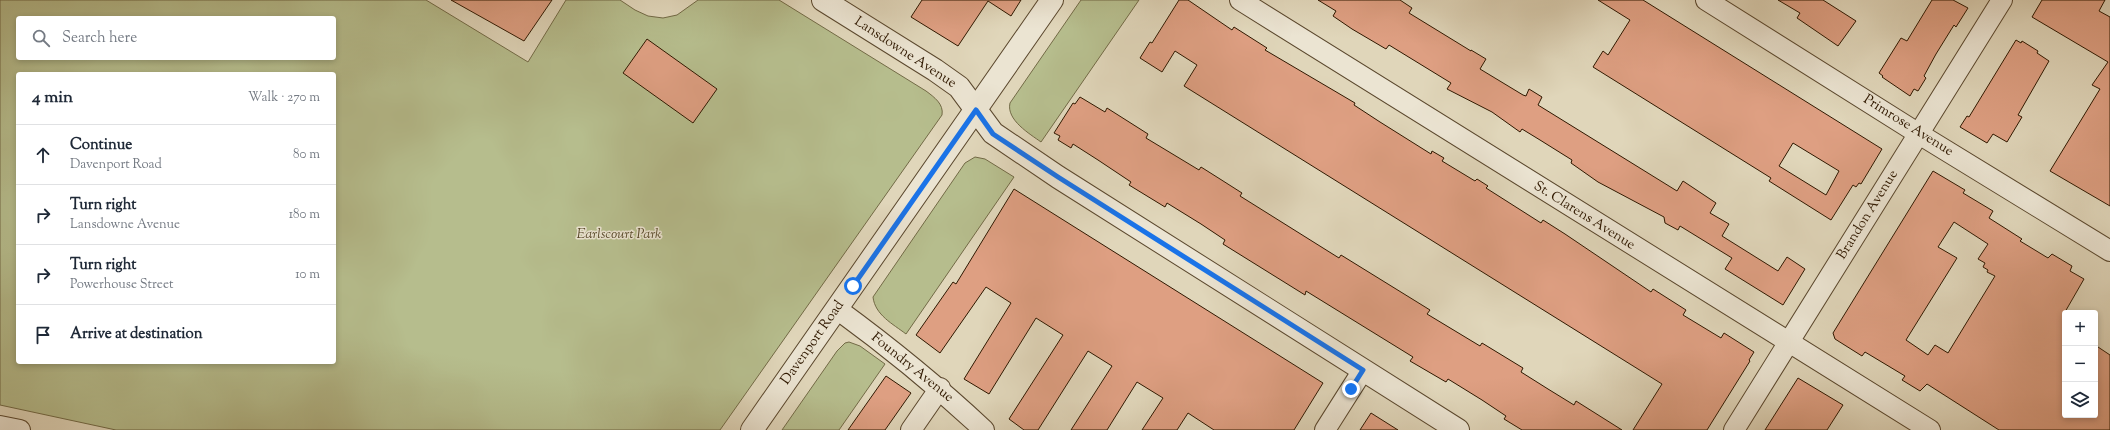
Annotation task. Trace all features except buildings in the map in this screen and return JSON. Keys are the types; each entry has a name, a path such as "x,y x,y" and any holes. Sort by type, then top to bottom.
{"street":[{"name":"Lansdowne Avenue","path":"823,0 935,70 959,87 993,134 1058,177 1458,430"},
{"name":"Davenport Road","path":"752,430 1052,0"},
{"name":"St. Clarens Avenue","path":"1240,0 1788,343 1930,430"},
{"name":"Primrose Avenue","path":"1706,0 1918,134 2110,251"},
{"name":"Brandon Avenue","path":"1734,430 2002,0"},
{"name":"Foundry Avenue","path":"837,309 896,352 940,388 984,430"},
{"path":"1325,430 1363,370"},
{"path":"911,430 940,388"},
{"path":"0,426 20,430"}],"green space":[{"name":"Earlscourt Park","path":"0,0 426,0 528,62 566,0 620,0 635,10 648,16 663,18 677,15 698,0 779,0 926,91 940,104 942,115 720,430 116,430 0,405"},
{"path":"1081,0 1139,0 1041,142 1025,131 1015,121 1010,109 1010,103"},
{"path":"975,157 985,159 1014,177 906,334 890,323 881,314 874,303 873,297 965,163"},
{"path":"849,342 860,346 885,364 839,430 782,430 837,351 845,343"}],"route":[{"path":"853,286 976,110 993,134 1058,177 1363,370 1351,389"}]}
